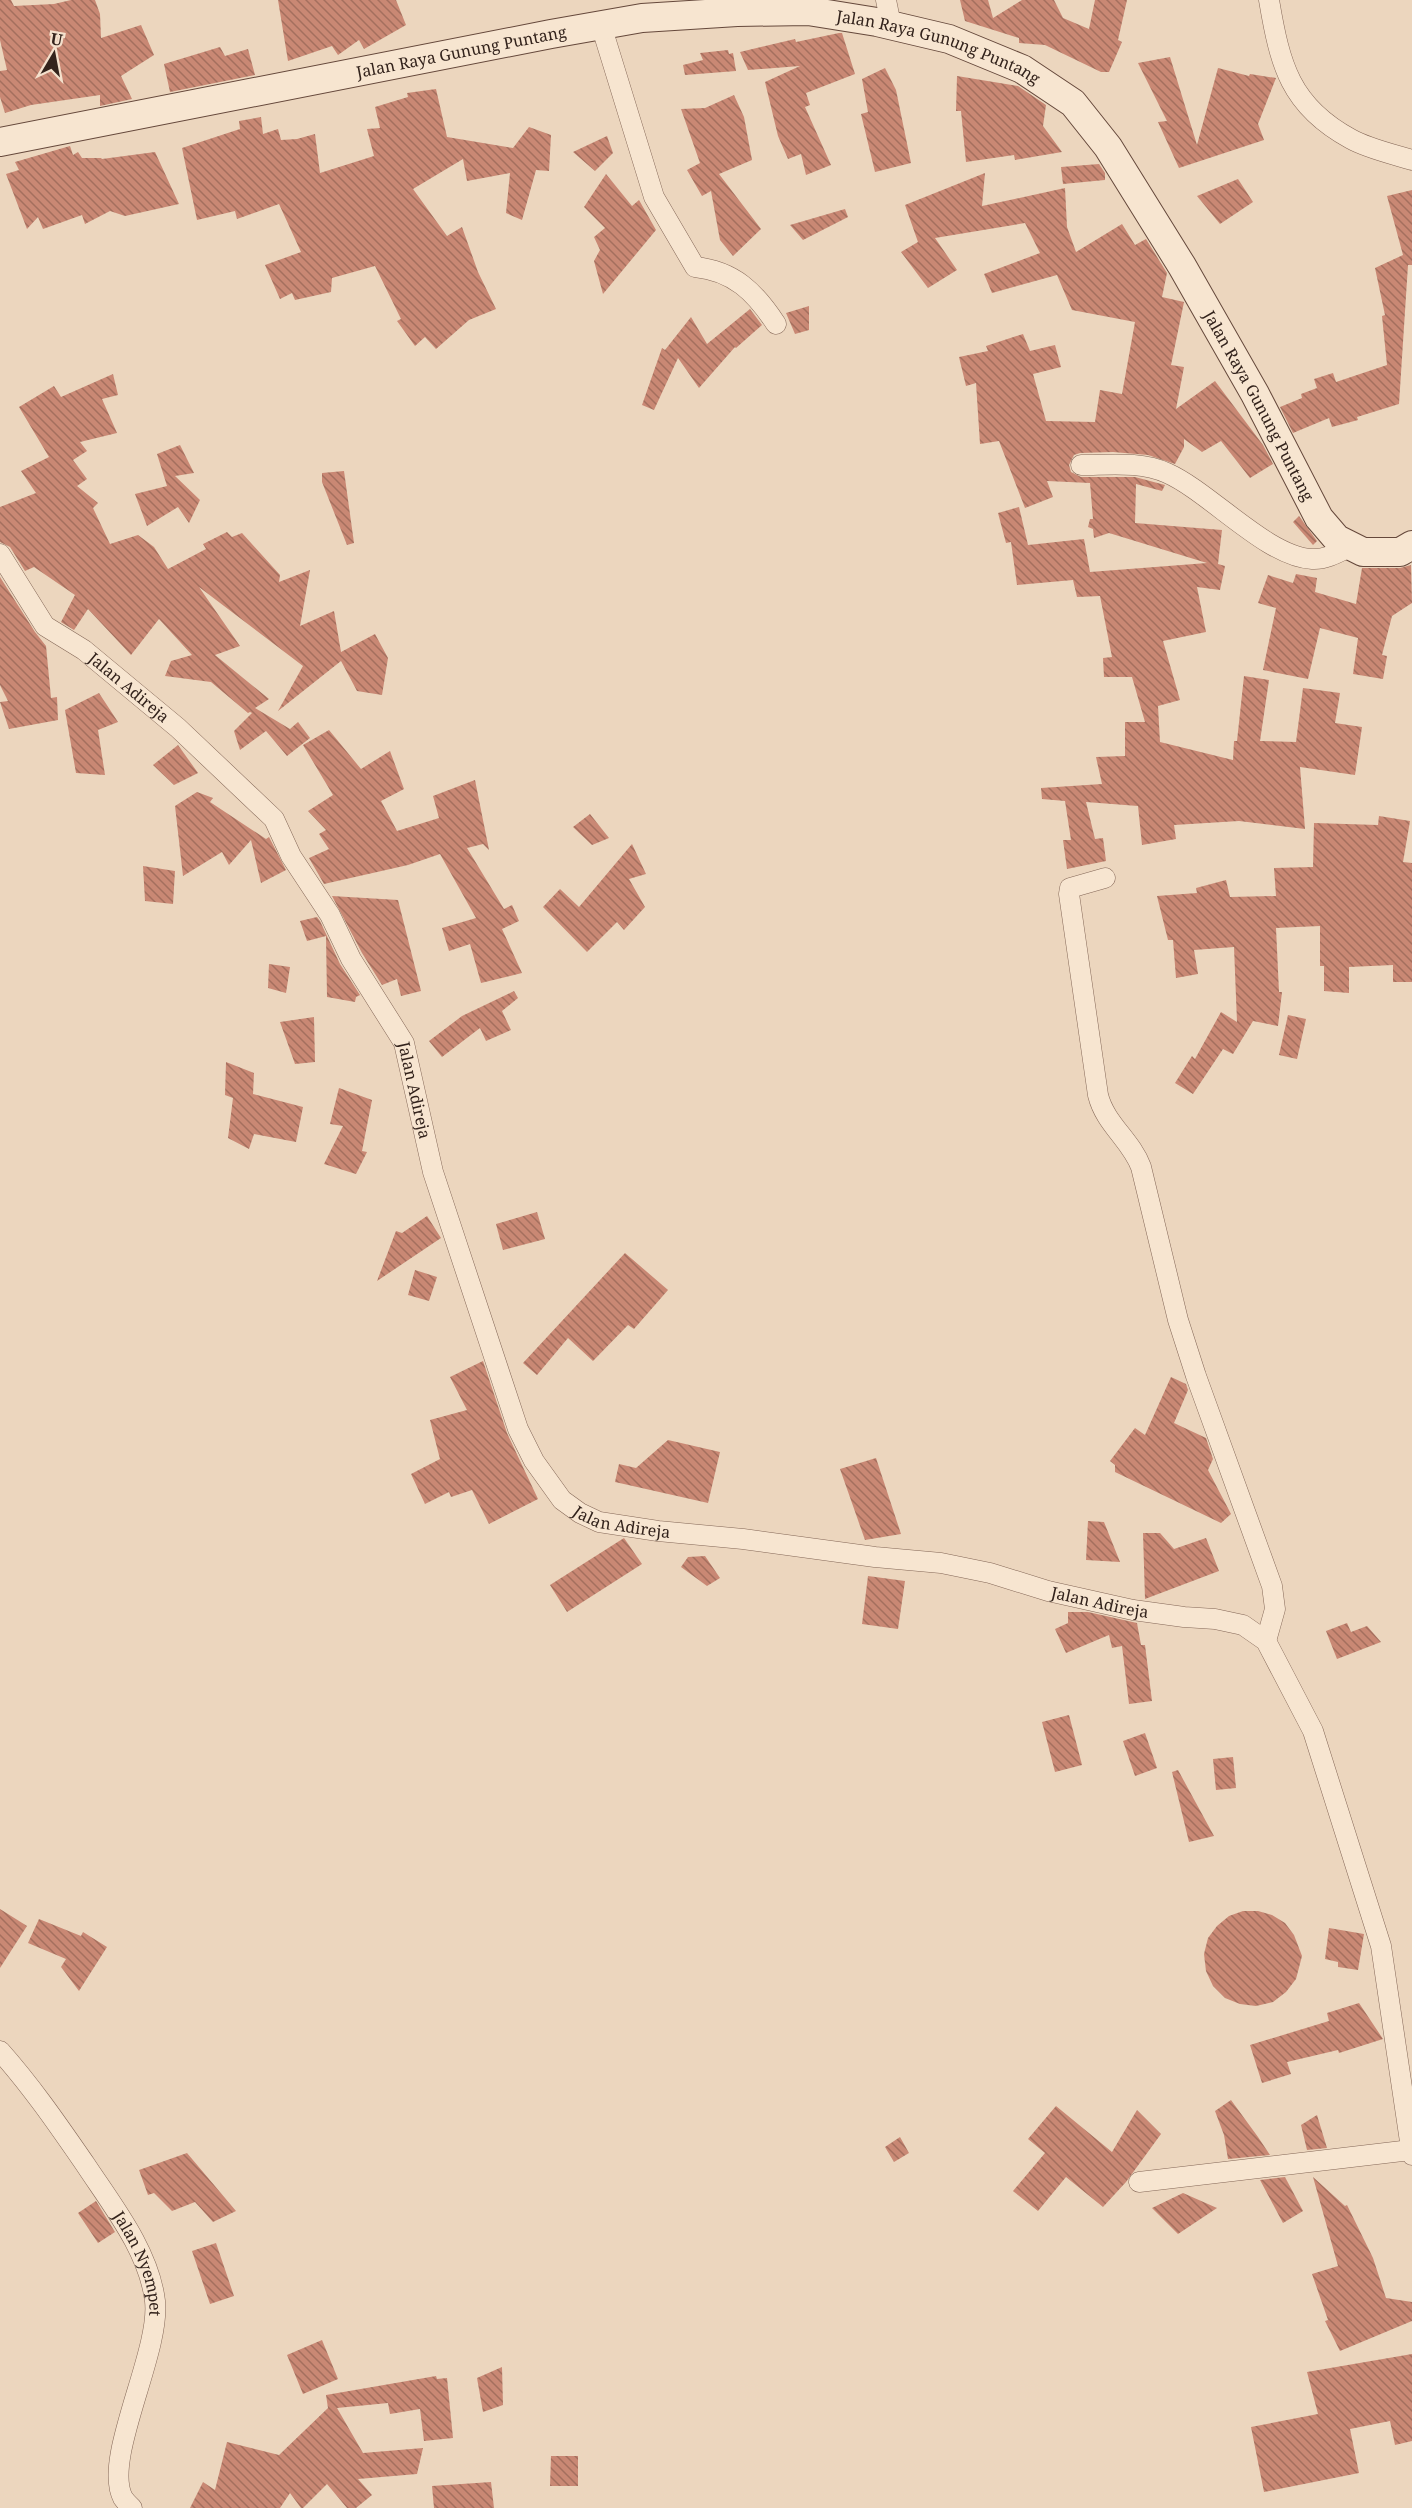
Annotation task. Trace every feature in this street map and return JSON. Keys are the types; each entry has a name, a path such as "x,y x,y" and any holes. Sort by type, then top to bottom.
{"street":[{"path":"1269,0 1276,41 1290,81 1311,112 1352,140 1412,160"},
{"name":"Jalan Raya Gunung Puntang","path":"0,142 642,18 737,12 889,13 1022,69 1073,103 1108,147 1182,266 1255,394 1319,518 1337,539 1363,552 1400,552 1412,545"},
{"path":"601,25 659,208 695,267 716,269 751,292 760,299 776,324"},
{"path":"1081,465 1123,465 1166,472 1190,485 1249,530 1277,547 1300,557 1314,559 1326,557 1351,546"},
{"name":"Jalan Adireja","path":"0,554 45,626 84,650 178,728 274,819 291,856 330,915 351,959 404,1043 433,1172 518,1429 534,1461 562,1500 580,1513 599,1522 875,1557 941,1563 990,1573 1048,1591 1132,1610 1184,1617 1215,1618 1243,1625 1266,1641 1313,1731 1381,1946 1412,2155"},
{"path":"1105,878 1070,888 1069,894 1098,1095 1107,1118 1131,1147 1142,1167 1178,1320 1272,1586 1275,1609 1266,1641"},
{"name":"Jalan Nyempet","path":"0,2051 31,2086 115,2209 145,2262 155,2302 151,2343 122,2446 118,2470 123,2498 132,2508"},
{"path":"1139,2181 1411,2150"}],"building":[{"path":"0,0 11,0 14,6 95,0 100,14 101,38 141,25 154,55 121,76 132,99 100,106 100,95 31,105 5,113 0,97 0,71 7,70 0,40"},
{"path":"278,0 396,0 406,25 364,49 359,40 338,55 332,46 288,61"},
{"path":"960,0 988,0 993,18 1022,0 1054,0 1063,18 1089,29 1095,0 1127,0 1118,40 1122,42 1109,72 1101,72 1045,45 1019,43 1019,38 965,21"},
{"path":"842,33 855,74 806,93 810,105 805,107 831,165 806,175 801,154 788,159 778,136 765,82 800,66 748,70 740,52 795,39 796,42"},
{"path":"220,47 225,56 248,49 255,75 170,92 164,64"},
{"path":"728,50 729,54 733,53 736,71 685,75 683,65 703,60 700,53"},
{"path":"1170,57 1197,145 1218,68 1249,76 1250,74 1276,78 1258,124 1264,140 1179,168 1158,122 1167,121 1138,63"},
{"path":"885,68 896,90 911,163 875,172 861,114 868,112 862,79"},
{"path":"957,76 1018,86 1046,105 1043,126 1062,152 1015,160 1014,155 966,162 961,111 956,111"},
{"path":"436,89 447,137 513,148 529,127 551,135 549,171 536,170 522,220 506,213 510,173 467,181 463,159 413,189 447,236 462,227 478,272 496,309 469,320 436,349 425,337 415,346 397,321 401,319 375,266 332,278 331,292 295,300 292,293 280,299 265,265 301,252 279,204 237,219 235,211 197,220 182,148 240,129 239,121 261,117 263,134 278,129 281,140 315,134 320,173 374,156 367,129 380,128 375,107 408,97 407,93"},
{"path":"734,95 744,117 752,160 719,174 761,229 733,256 720,240 711,191 702,196 687,170 700,163 681,109 705,108"},
{"path":"607,136 613,153 595,171 573,152"},
{"path":"70,146 73,155 78,152 82,158 102,159 155,152 179,204 125,216 110,211 85,224 82,215 43,229 38,217 27,229 6,174 19,170 15,162"},
{"path":"1099,164 1105,173 1105,180 1063,184 1061,167"},
{"path":"985,173 982,206 1065,188 1067,227 1076,252 1122,224 1135,245 1146,239 1167,273 1162,297 1184,302 1171,365 1184,367 1176,409 1215,381 1263,445 1273,464 1250,478 1221,441 1202,452 1184,439 1184,447 1175,464 1148,455 1113,452 1080,453 1074,455 1069,465 1071,472 1081,477 1135,477 1165,485 1162,491 1136,484 1135,523 1222,530 1218,564 1225,566 1220,590 1197,587 1206,632 1163,641 1180,700 1158,706 1160,742 1233,760 1244,676 1269,680 1260,741 1296,742 1303,688 1340,693 1335,723 1362,727 1355,775 1300,767 1305,829 1239,821 1174,825 1176,839 1142,845 1138,806 1086,802 1095,839 1103,838 1106,861 1067,869 1063,840 1071,840 1065,801 1042,799 1041,788 1102,784 1096,757 1125,756 1125,722 1145,722 1132,677 1104,677 1103,658 1112,657 1100,596 1077,597 1073,580 1017,585 1011,542 1006,543 998,513 1019,507 1028,545 1084,539 1090,572 1207,563 1109,533 1094,538 1093,529 1088,527 1090,519 1093,519 1090,483 1047,481 1053,497 1025,508 999,441 980,444 976,383 966,386 959,357 988,351 986,346 1023,334 1030,351 1055,345 1061,367 1033,374 1046,421 1095,422 1100,390 1122,394 1135,322 1072,310 1057,275 992,293 984,274 1040,253 1025,223 935,238 957,270 928,288 901,252 918,242 905,205"},
{"path":"606,174 632,206 639,200 656,230 603,294 594,261 600,250 594,237 605,228 584,207"},
{"path":"1238,179 1253,202 1220,224 1197,196"},
{"path":"1412,190 1412,265 1408,265 1399,404 1357,417 1358,420 1332,427 1329,418 1293,433 1280,407 1302,398 1301,394 1317,388 1314,379 1333,373 1336,382 1387,365 1382,316 1385,315 1375,268 1403,255 1387,196"},
{"path":"845,209 848,217 803,240 790,225"},
{"path":"809,306 809,330 795,334 786,313"},
{"path":"750,309 762,325 735,347 699,388 678,358 654,410 642,405 662,348 665,350 691,317 707,344"},
{"path":"113,374 118,395 102,399 117,433 80,442 87,451 73,460 87,479 77,486 98,503 93,508 110,544 138,535 154,547 168,569 206,549 203,544 227,532 232,537 242,533 280,575 279,582 310,570 300,626 334,611 341,652 375,634 388,658 382,695 357,691 341,661 278,711 303,666 199,587 240,646 215,655 269,699 255,708 290,729 298,722 310,738 287,756 266,731 240,750 234,731 252,713 248,713 211,682 165,676 171,661 192,655 159,619 131,655 88,609 74,630 61,622 75,595 34,567 25,571 10,547 0,542 0,507 36,493 21,471 49,457 19,407 54,386 61,397"},
{"path":"180,445 194,473 175,476 200,500 189,523 178,507 147,526 135,494 167,486 157,454"},
{"path":"344,471 354,543 347,545 322,482 322,473"},
{"path":"1299,516 1317,541 1313,545 1293,522"},
{"path":"1411,565 1412,603 1392,616 1382,655 1387,656 1383,679 1353,674 1358,638 1320,628 1308,679 1263,670 1276,608 1258,603 1268,575 1293,583 1296,574 1317,578 1315,592 1356,604 1362,568 1400,568"},
{"path":"0,577 46,646 51,698 57,697 58,720 9,729 0,702 8,701 0,685"},
{"path":"99,693 118,722 98,730 105,775 76,773 65,710"},
{"path":"329,730 361,769 390,751 404,789 381,801 397,831 439,818 433,796 475,780 489,850 483,844 467,848 504,909 512,905 519,921 502,929 522,973 481,983 470,944 449,951 442,928 476,918 440,854 408,865 324,884 309,858 329,849 319,834 326,830 308,811 333,795 303,745"},
{"path":"178,745 198,773 174,785 153,765"},
{"path":"197,792 213,798 210,802 266,839 269,837 286,870 261,883 251,840 229,865 222,852 183,876 175,806"},
{"path":"590,814 609,838 592,845 573,827"},
{"path":"1379,816 1410,821 1403,862 1412,863 1412,982 1393,982 1393,965 1349,967 1349,993 1324,991 1324,966 1320,966 1320,926 1276,928 1279,992 1282,992 1278,1026 1253,1021 1233,1054 1223,1049 1193,1094 1175,1083 1192,1056 1195,1059 1221,1012 1237,1022 1234,947 1194,950 1198,974 1176,978 1173,940 1168,940 1157,896 1197,893 1196,888 1226,880 1230,897 1276,896 1274,868 1313,867 1314,823 1378,825"},
{"path":"632,844 646,874 629,879 645,907 624,930 617,922 587,952 543,907 560,889 579,907"},
{"path":"143,866 175,871 173,904 145,901"},
{"path":"332,896 398,900 421,991 401,996 397,979 382,985"},
{"path":"317,917 340,964 360,995 356,997 355,1002 327,997 326,936 307,941 300,921"},
{"path":"269,964 290,967 286,993 268,988"},
{"path":"514,991 518,998 502,1011 511,1030 486,1041 480,1028 442,1057 429,1041 462,1016"},
{"path":"1288,1015 1306,1019 1297,1059 1279,1055"},
{"path":"314,1017 315,1062 295,1064 280,1022"},
{"path":"226,1062 254,1073 253,1094 303,1107 296,1142 254,1134 249,1149 228,1138 233,1098 225,1095"},
{"path":"339,1088 372,1100 362,1151 367,1152 356,1174 324,1164 343,1126 330,1124"},
{"path":"537,1212 545,1239 503,1250 496,1224"},
{"path":"427,1216 441,1238 377,1281 396,1231 402,1233"},
{"path":"625,1253 668,1290 634,1329 628,1325 593,1361 568,1338 537,1375 523,1363"},
{"path":"415,1270 437,1277 429,1301 408,1295"},
{"path":"483,1361 507,1433 538,1499 489,1524 472,1490 451,1497 449,1492 425,1504 411,1474 440,1459 430,1420 467,1410 450,1377"},
{"path":"1171,1377 1186,1384 1188,1390 1174,1423 1206,1438 1213,1459 1208,1470 1231,1514 1221,1523 1115,1472 1115,1465 1110,1461 1135,1428 1145,1435"},
{"path":"668,1440 720,1452 708,1503 615,1482 619,1464 636,1468"},
{"path":"876,1458 901,1534 865,1540 840,1469"},
{"path":"1088,1521 1104,1522 1120,1562 1086,1560"},
{"path":"1143,1533 1160,1533 1174,1549 1206,1538 1219,1571 1145,1599"},
{"path":"624,1538 642,1564 567,1612 550,1585"},
{"path":"705,1556 720,1578 707,1586 681,1567 688,1557"},
{"path":"868,1576 905,1581 898,1629 862,1624"},
{"path":"1068,1612 1088,1612 1137,1623 1141,1645 1145,1645 1152,1701 1129,1704 1122,1646 1112,1648 1109,1635 1066,1653 1055,1629 1068,1623"},
{"path":"1347,1623 1351,1632 1367,1626 1381,1642 1337,1659 1326,1631"},
{"path":"1069,1715 1082,1765 1055,1772 1042,1722"},
{"path":"1145,1733 1157,1768 1135,1776 1123,1741"},
{"path":"1233,1757 1236,1788 1216,1790 1213,1759"},
{"path":"1178,1770 1214,1836 1189,1842 1172,1772"},
{"path":"0,1909 27,1926 0,1968"},
{"path":"1243,1911 1258,1911 1272,1915 1285,1923 1294,1935 1302,1956 1296,1979 1286,1992 1273,2002 1256,2006 1240,2004 1225,1998 1213,1986 1206,1971 1204,1954 1208,1938 1229,1916"},
{"path":"39,1919 81,1936 83,1932 107,1947 79,1991 61,1967 66,1959 28,1943"},
{"path":"1329,1928 1364,1934 1358,1970 1338,1967 1338,1962 1325,1959"},
{"path":"1359,2003 1383,2039 1339,2053 1338,2050 1287,2062 1291,2074 1262,2083 1250,2045 1329,2021 1327,2013"},
{"path":"1231,2100 1270,2155 1228,2159 1224,2135 1215,2111"},
{"path":"1056,2106 1112,2152 1137,2110 1161,2134 1126,2182 1103,2207 1066,2177 1038,2211 1013,2191 1045,2153 1028,2139"},
{"path":"1317,2115 1327,2148 1307,2150 1301,2125"},
{"path":"900,2137 909,2153 894,2162 885,2147"},
{"path":"187,2153 236,2211 213,2222 195,2202 172,2211 154,2193 148,2195 139,2170"},
{"path":"1285,2177 1303,2211 1283,2223 1260,2180"},
{"path":"1313,2177 1345,2206 1347,2205 1373,2258 1386,2298 1412,2302 1412,2321 1340,2351 1325,2321 1328,2320 1312,2274 1338,2266"},
{"path":"1183,2193 1217,2208 1178,2234 1152,2208"},
{"path":"96,2201 115,2232 98,2243 78,2213"},
{"path":"216,2243 234,2296 210,2304 192,2251"},
{"path":"322,2340 338,2379 303,2394 287,2355"},
{"path":"1412,2354 1412,2441 1395,2445 1390,2421 1350,2429 1359,2473 1264,2492 1251,2427 1318,2414 1307,2372"},
{"path":"502,2367 503,2405 483,2412 477,2378"},
{"path":"436,2376 437,2379 447,2378 453,2438 424,2441 420,2409 390,2414 388,2403 337,2408 363,2453 423,2448 417,2474 358,2479 372,2495 356,2508 347,2508 327,2484 303,2508 290,2493 280,2508 190,2508 203,2482 215,2490 227,2442 279,2455 328,2408 326,2395"},
{"path":"551,2456 578,2456 578,2486 550,2486"},
{"path":"491,2482 494,2508 434,2508 432,2486"}]}
